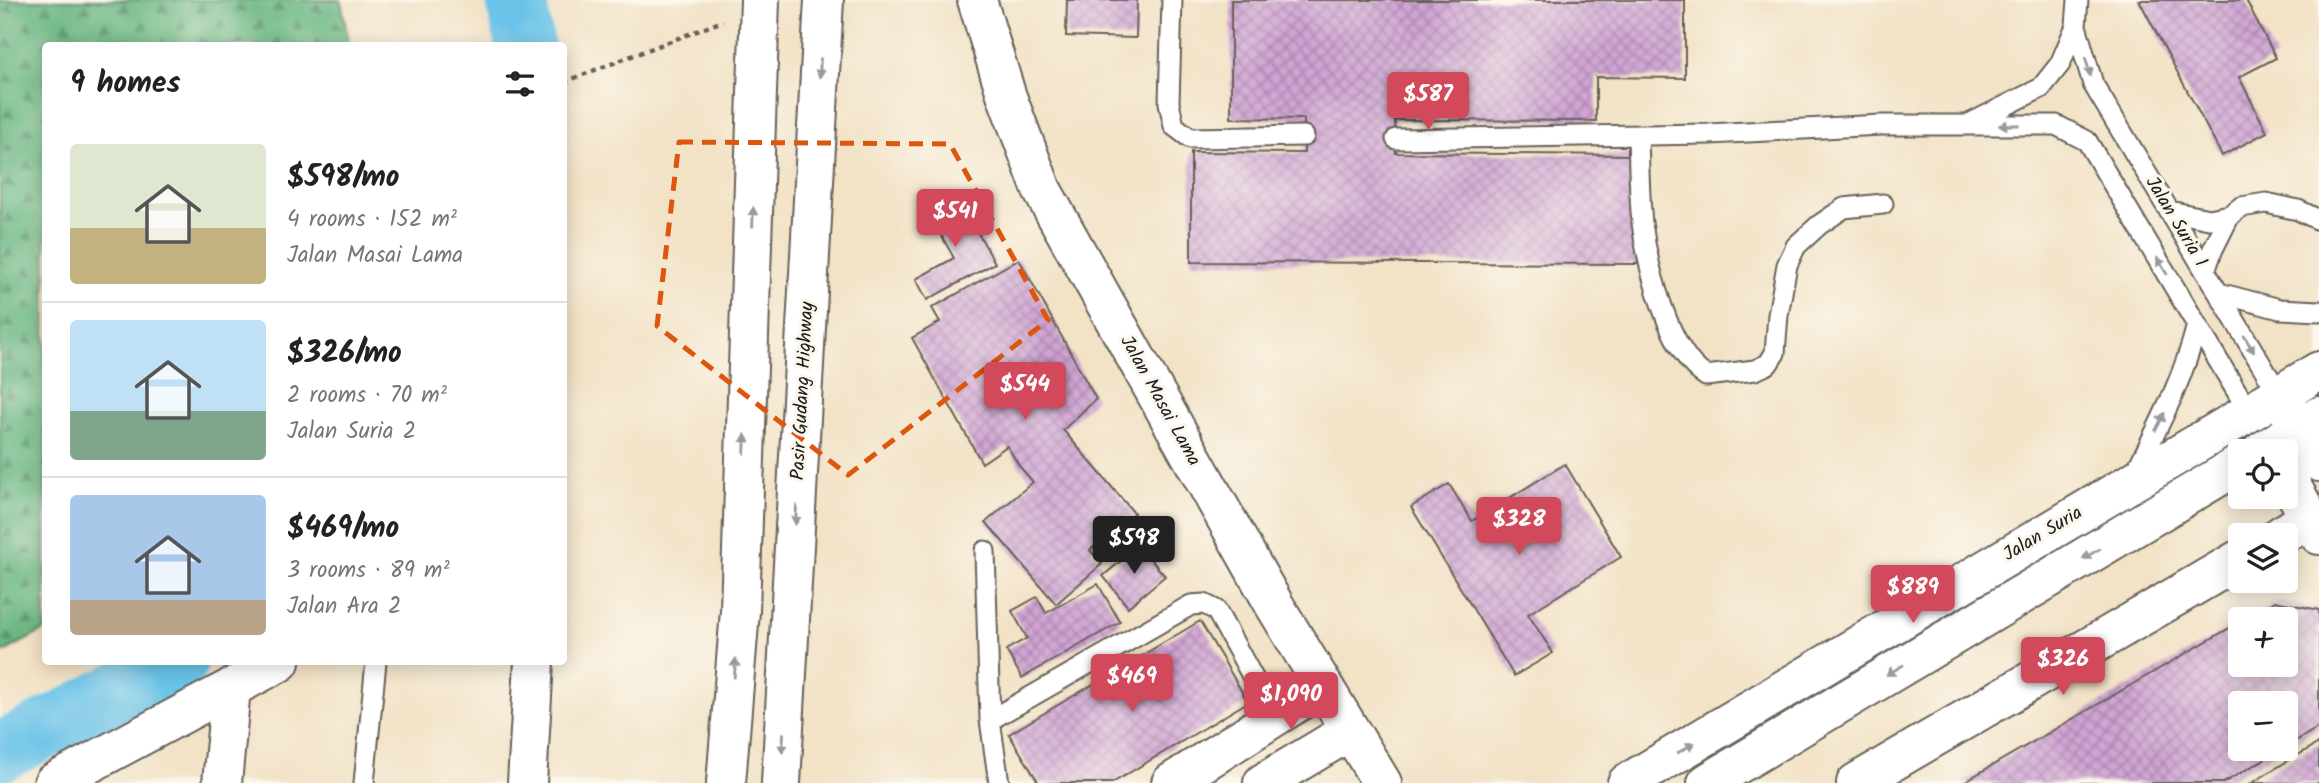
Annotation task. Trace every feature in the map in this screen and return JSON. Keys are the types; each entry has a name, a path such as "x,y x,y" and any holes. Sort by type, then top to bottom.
{"main road":[{"name":"Pasir Gudang Highway","path":"781,783 824,0"},
{"name":"Jalan Masai Lama","path":"977,0 1007,97 1042,190 1268,594 1382,783"},
{"path":"726,783 740,611 760,3"},
{"path":"2275,439 2264,403 2319,371"},
{"name":"Jalan Suria","path":"1627,783 2264,403"},
{"path":"2298,455 2319,463"},
{"path":"1707,783 2150,519 2228,476"},
{"path":"2297,509 2303,529"},
{"path":"1856,783 2228,566"},
{"path":"57,782 274,665"},
{"path":"527,783 534,665"},
{"path":"1171,783 1323,686"},
{"path":"222,783 231,688"},
{"path":"1267,782 1350,731"}],"lane":[{"path":"1172,0 1169,103 1174,126 1189,138 1304,136"},
{"name":"Jalan Suria 1","path":"2078,0 2076,26 2093,84 2219,293 2264,403"},
{"path":"1965,125 2041,88 2060,64 2076,26"},
{"path":"1396,139 1638,135 1881,125 2056,125 2087,141 2197,325 2264,403"},
{"path":"1638,135 1642,225 1655,286 1672,333 1693,366 1706,376 1755,370 1768,364 1775,353 1778,315 1787,265 1796,246 1819,225 1844,208 1883,204"},
{"path":"2206,271 2213,249 2231,215 2241,207 2266,203 2298,210 2319,220"},
{"path":"2169,211 2209,219 2231,215"},
{"path":"2219,293 2280,309 2319,311"},
{"path":"2130,483 2177,389 2197,325"},
{"path":"985,551 990,720 999,783"},
{"path":"990,720 1191,605 1204,604 1216,610 1274,716"},
{"path":"364,783 376,665"}],"path":[{"path":"567,81 760,3"}],"highlighted area":[{"path":"679,142 950,144 1048,320 848,475 657,326"}],"green space":[{"path":"0,0 341,0 348,42 42,42 42,632 0,654"}],"building":[{"path":"1067,0 1137,0 1136,38 1066,36"},
{"path":"1231,0 1685,0 1685,78 1596,77 1596,121 1395,120 1396,153 1638,155 1638,264 1191,262 1191,152 1304,153 1304,119 1231,118"},
{"path":"2139,0 2246,0 2276,58 2239,77 2267,132 2222,156"},
{"path":"956,194 995,263 927,300 916,279 954,258 927,210"},
{"path":"1019,259 1096,399 1063,430 1134,513 1090,550 1102,564 1056,604 986,522 1033,482 1007,446 982,463 912,338 940,322 932,308"},
{"path":"1565,464 1621,557 1528,614 1553,653 1514,676 1411,507 1449,484 1472,521"},
{"path":"1139,546 1165,576 1128,607 1103,576"},
{"path":"1098,584 1120,622 1022,678 1006,650 1027,638 1012,611 1037,597 1046,613"},
{"path":"2275,601 2319,610 2319,727 2298,740 2298,691 2228,691 2228,761 2261,761 2223,783 1962,783 2228,629 2228,677 2298,677 2298,607 2265,607"},
{"path":"1200,621 1248,702 1112,783 1039,783 1009,734"},
{"path":"2319,743 2319,783 2252,783 2288,761 2298,761 2298,755"}],"waterway":[{"path":"516,0 524,42"},
{"path":"0,752 172,665"}]}
